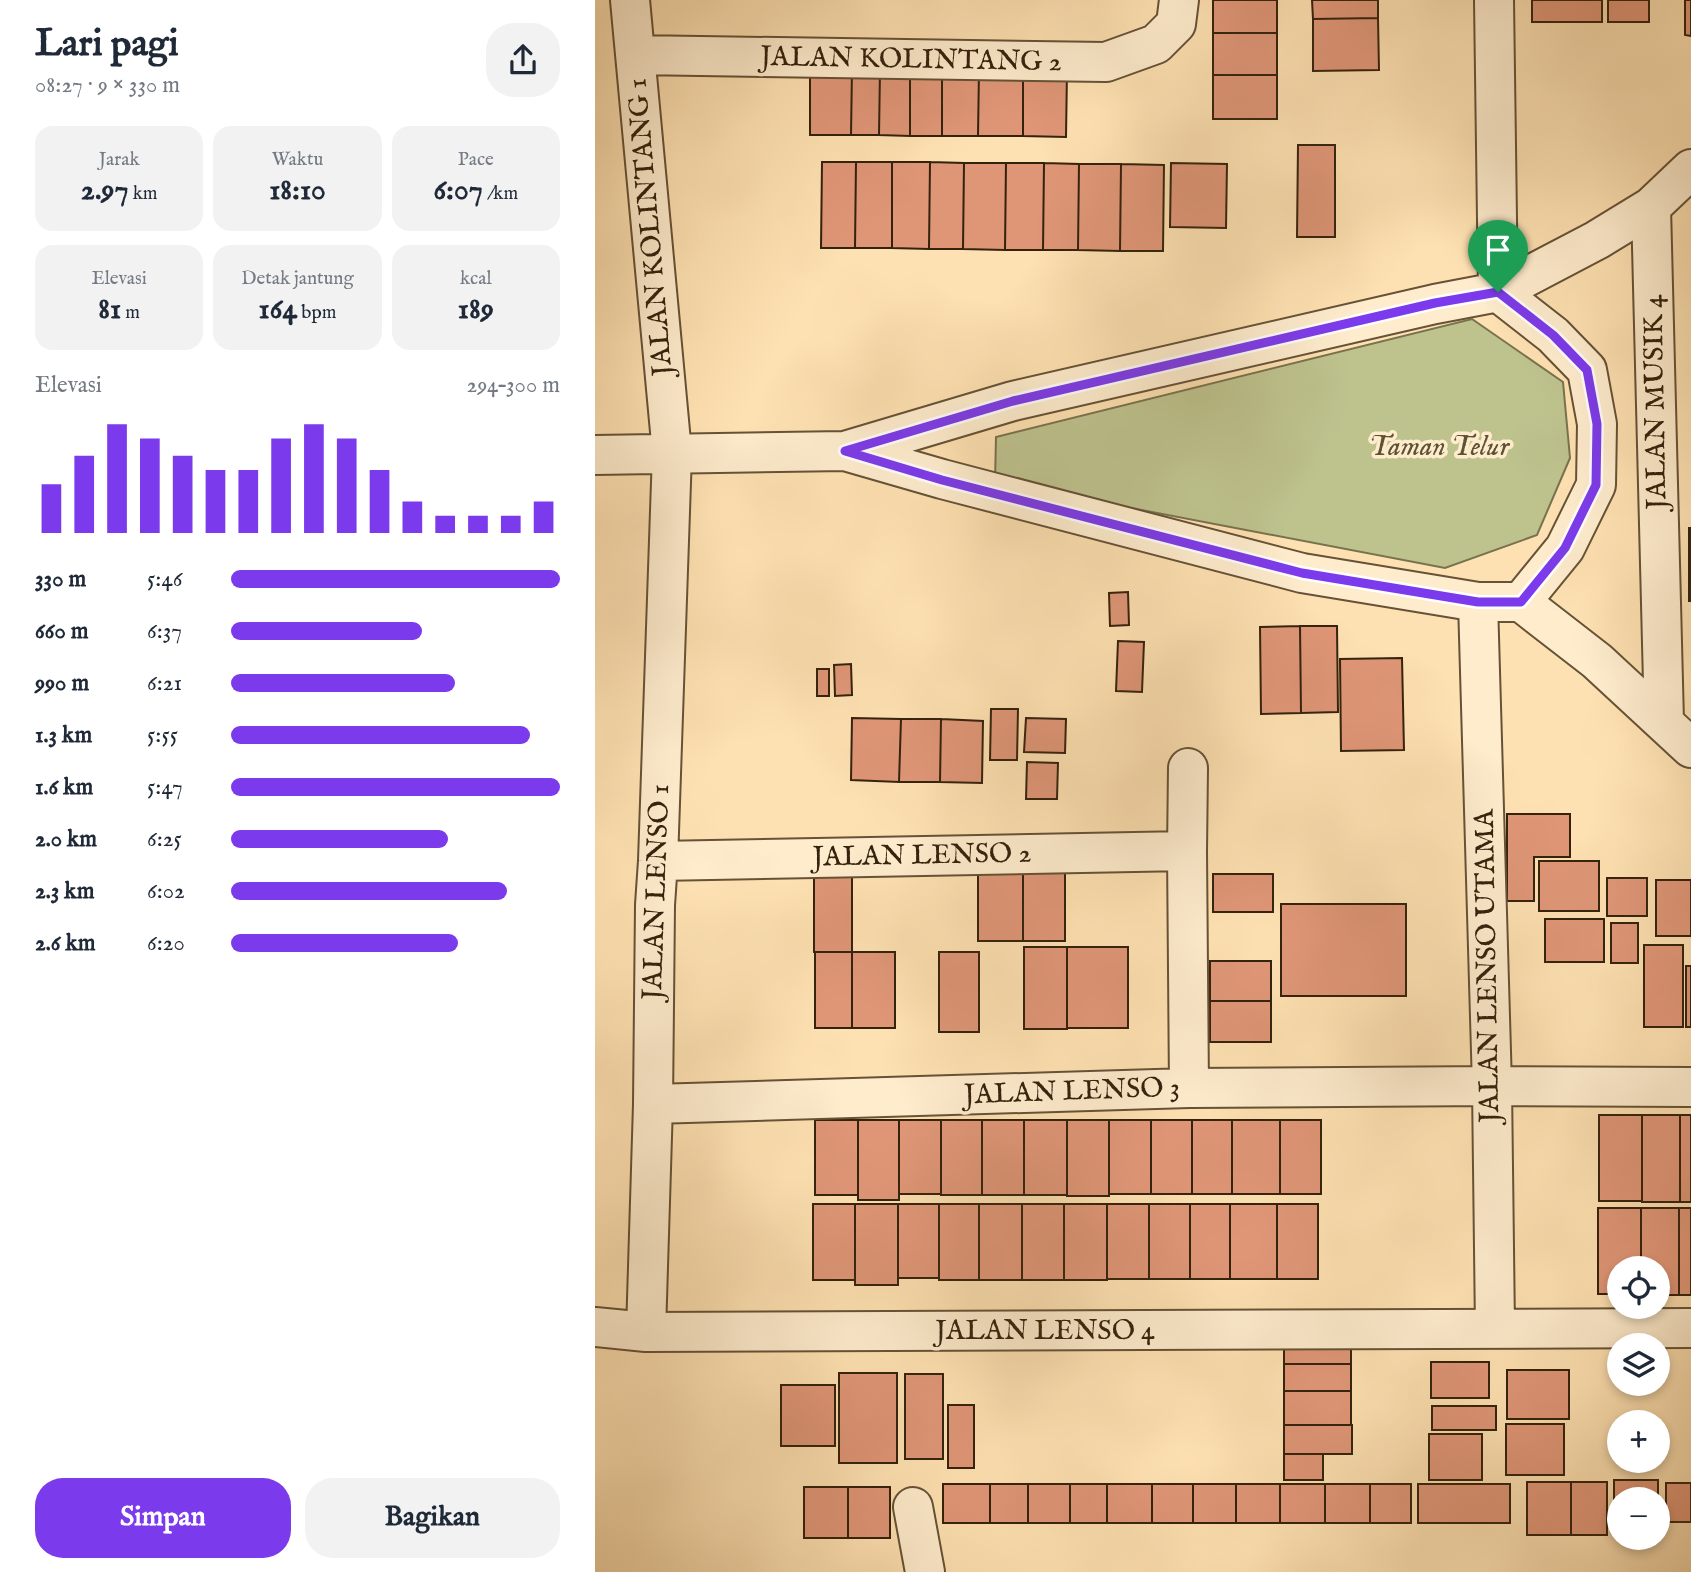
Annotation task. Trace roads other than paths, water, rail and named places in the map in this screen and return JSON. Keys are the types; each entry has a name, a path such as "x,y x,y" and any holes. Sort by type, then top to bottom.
{"street":[{"name":"JALAN KOLINTANG 1","path":"630,0 672,453"},
{"path":"1494,0 1498,292"},
{"name":"JALAN KOLINTANG 2","path":"636,55 1106,62 1156,44 1177,12"},
{"path":"595,456 845,451 1013,401 1435,303 1498,292 1597,240 1651,207 1691,169"},
{"name":"JALAN MUSIK 4","path":"1651,207 1678,735"},
{"path":"1498,292 1553,335 1587,370 1597,424 1596,485 1565,548 1521,602"},
{"path":"845,451 942,480 1302,573 1478,602 1521,602 1597,661 1678,735"},
{"name":"JALAN LENSO 1","path":"646,1332 653,1104 655,905 672,453"},
{"name":"JALAN LENSO UTAMA","path":"1478,602 1492,1086 1495,1329"},
{"path":"1188,768 1189,1088"},
{"name":"JALAN LENSO 2","path":"657,861 1187,851"},
{"name":"JALAN LENSO 3","path":"653,1104 1189,1088 1691,1087"},
{"name":"JALAN LENSO 4","path":"595,1327 646,1332 1691,1328"},
{"path":"913,1507 925,1572"}],"park label":[{"name":"Taman Telur","path":"1439,447"}]}
